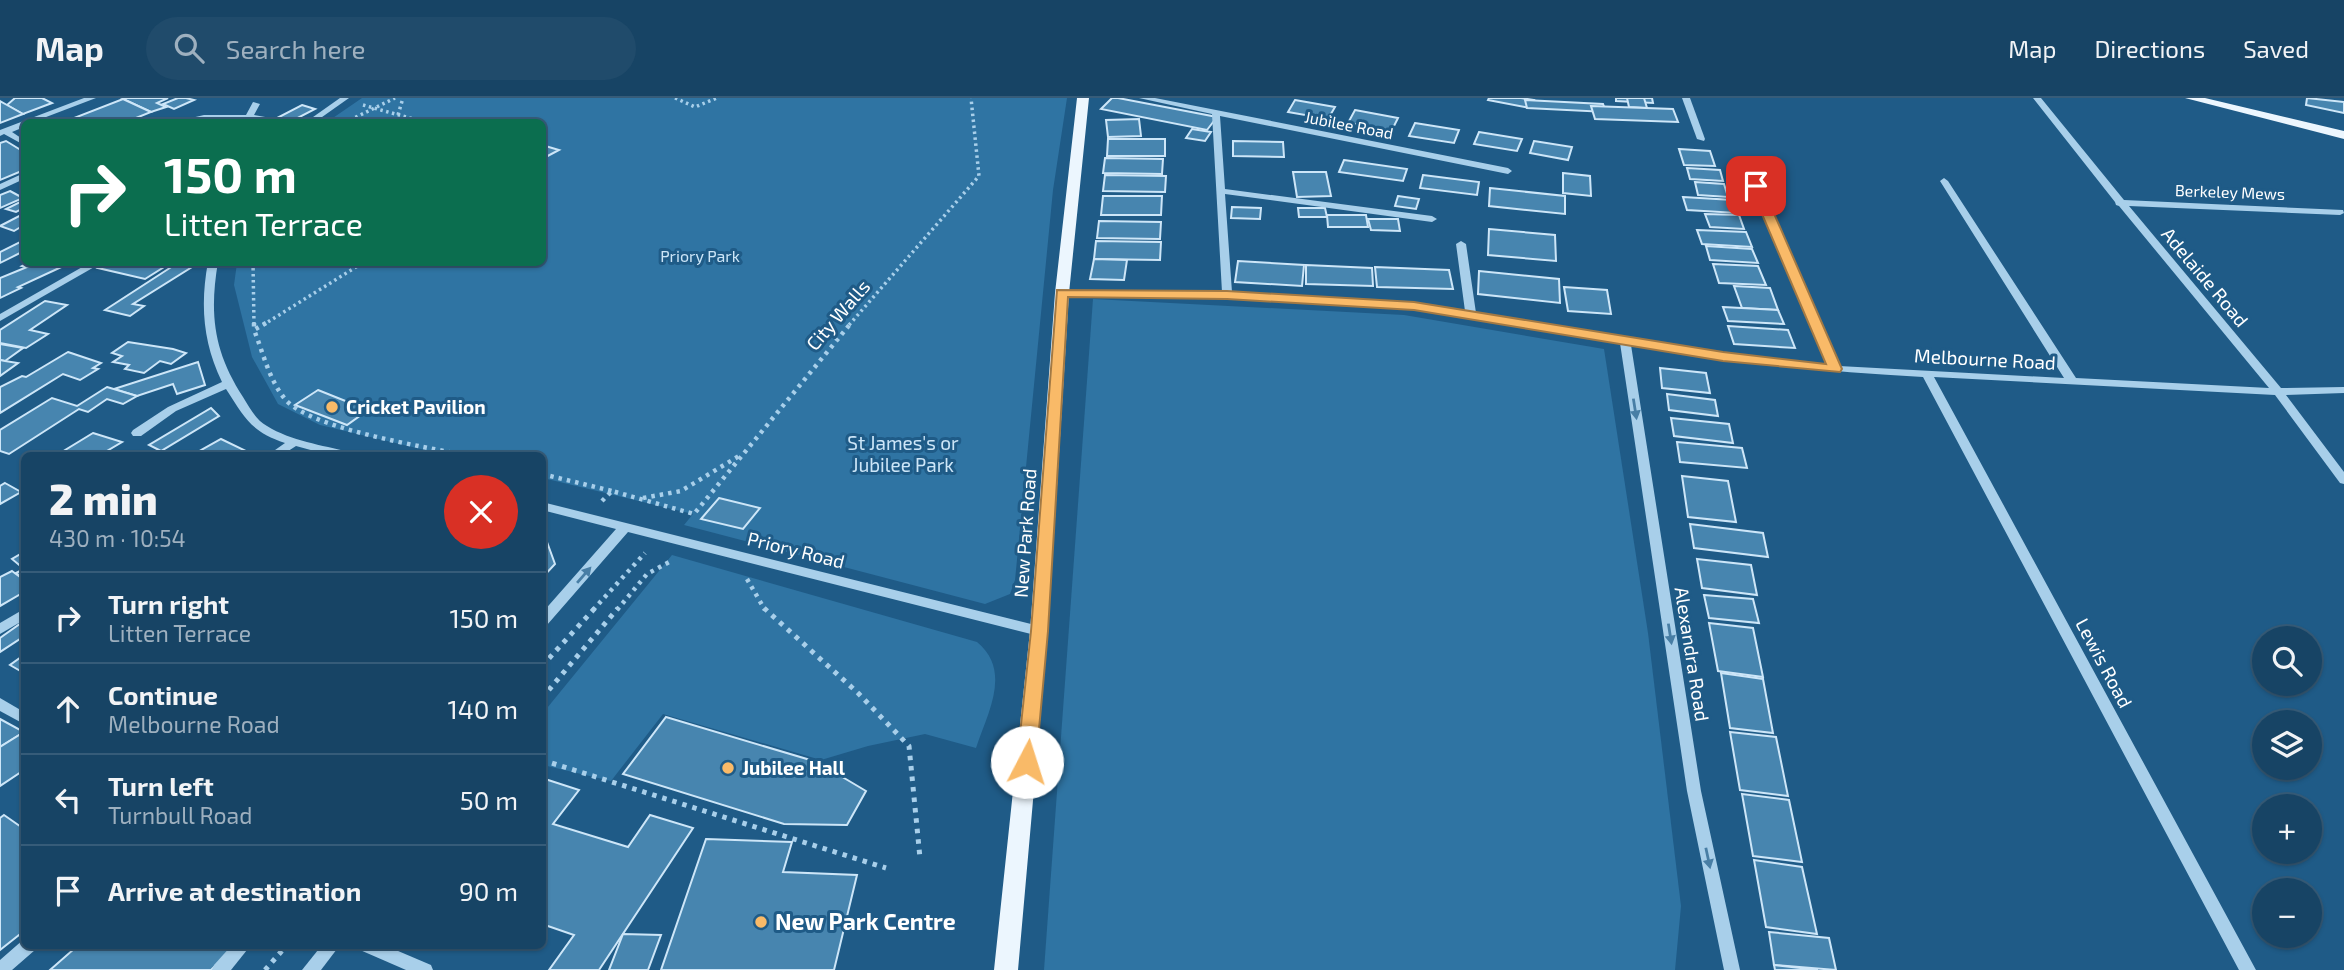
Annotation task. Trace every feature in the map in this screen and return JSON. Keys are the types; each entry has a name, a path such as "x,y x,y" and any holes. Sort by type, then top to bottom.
{"main road":[{"name":"New Park Road","path":"1006,970 1039,631 1062,293 1083,98"},
{"path":"2191,98 2344,135"}],"street":[{"path":"37,119 92,98"},
{"path":"314,119 345,98"},
{"name":"Jubilee Road","path":"1143,98 1164,100 1508,171"},
{"path":"1686,98 1701,139"},
{"name":"Adelaide Road","path":"2037,98 2119,202 2278,392 2344,480"},
{"path":"243,119 249,117 256,104"},
{"path":"1216,112 1227,295"},
{"path":"194,119 262,119"},
{"path":"3,132 21,125"},
{"path":"3,132 21,141"},
{"path":"1746,163 1835,369"},
{"path":"0,187 21,177"},
{"path":"1944,181 2072,381"},
{"path":"1221,191 1432,219"},
{"name":"Berkeley Mews","path":"2119,202 2340,212"},
{"path":"1461,244 1471,316"},
{"path":"0,318 92,266"},
{"path":"212,266 208,288 208,336 227,384 255,424 295,442 333,452"},
{"name":"Melbourne Road","path":"1062,293 1227,295 1414,306 1723,357 1835,369 2278,392 2344,390"},
{"name":"Alexandra Road","path":"1625,341 1694,791 1732,970"},
{"name":"Lewis Road","path":"1926,373 2248,970"},
{"path":"137,433 172,410 227,384"},
{"path":"279,452 295,442"},
{"name":"Priory Road","path":"546,507 1039,631"},
{"path":"546,617 625,527"},
{"path":"0,629 21,616"},
{"path":"0,704 21,717"},
{"path":"0,970 24,949"},
{"path":"220,970 239,949"},
{"path":"310,970 328,949"},
{"path":"375,949 425,970"}],"path":[{"path":"351,119 377,109 395,98"},
{"path":"398,115 403,98"},
{"path":"675,98 695,107 717,98"},
{"name":"City Walls","path":"639,498 694,514 839,336 979,176 971,98"},
{"path":"363,105 413,119"},
{"path":"253,266 254,330 285,401 335,424 451,452"},
{"path":"254,330 357,266"},
{"path":"546,475 639,498 681,491 703,480 745,451"},
{"path":"587,517 612,491"},
{"path":"546,693 647,574 701,546"},
{"path":"732,554 766,611 858,693 909,746 920,858"},
{"path":"546,662 635,564"},
{"path":"546,761 886,868"},
{"path":"265,970 283,949"}],"green space":[{"name":"Priory Park","path":"362,98 1067,98 1053,190 1015,580 1010,594 985,604 684,525 693,514 546,479 546,452 433,452 320,425 278,404 252,357 234,285 237,266 546,266 546,119 331,119"},
{"path":"1093,299 1404,315 1604,349 1648,633 1681,906 1675,970 1044,970"},
{"path":"672,555 977,642 987,653 995,679 991,706 976,748 925,734 868,746 821,760 663,714 611,781 546,766 546,709"}],"building":[{"path":"15,98 42,98 52,103 23,114 7,105"},
{"path":"168,98 157,103 166,107 151,112 123,99"},
{"path":"178,98 194,100 174,109 163,104"},
{"path":"1112,98 1217,117 1207,130 1101,109"},
{"path":"1616,98 1652,98 1653,103 1616,101"},
{"path":"1627,98 1644,98 1647,108 1629,107"},
{"path":"2307,98 2344,102 2344,113 2306,105"},
{"path":"123,99 151,112 134,119 74,118"},
{"path":"1295,100 1335,107 1328,119 1288,112"},
{"path":"1488,100 1534,100 1530,108"},
{"path":"1525,100 1603,104 1606,112 1527,108"},
{"path":"0,101 7,105 23,114 0,123"},
{"path":"302,105 315,109 296,119 277,118"},
{"path":"1591,106 1673,109 1678,122 1595,119"},
{"path":"1355,110 1398,118 1392,130 1348,123"},
{"path":"1139,119 1141,136 1108,137 1106,120"},
{"path":"1415,123 1459,130 1454,143 1409,136"},
{"path":"1192,129 1211,132 1205,141 1186,138"},
{"path":"1479,132 1522,139 1517,151 1474,144"},
{"path":"1108,139 1165,139 1165,156 1107,156"},
{"path":"6,141 21,150 21,171 0,180 0,143"},
{"path":"1233,141 1283,142 1284,157 1233,156"},
{"path":"1534,141 1572,147 1568,160 1530,153"},
{"path":"546,146 559,150 546,157"},
{"path":"1679,149 1710,151 1715,166 1684,165"},
{"path":"1105,158 1163,159 1162,174 1103,173"},
{"path":"1344,160 1407,169 1403,181 1339,172"},
{"path":"1687,168 1720,170 1723,181 1690,179"},
{"path":"1293,172 1326,172 1331,196 1297,197"},
{"path":"1563,173 1590,176 1591,196 1563,193"},
{"path":"1105,175 1166,176 1165,192 1103,191"},
{"path":"1423,175 1479,182 1477,195 1420,188"},
{"path":"1695,182 1724,184 1728,197 1698,195"},
{"path":"1490,188 1565,196 1565,214 1489,206"},
{"path":"10,191 21,199 0,208 0,195"},
{"path":"1103,196 1162,196 1161,215 1101,215"},
{"path":"1398,196 1419,199 1416,209 1395,206"},
{"path":"1683,197 1733,200 1737,213 1687,210"},
{"path":"21,202 21,210 16,212 6,209"},
{"path":"1232,207 1261,208 1260,219 1231,218"},
{"path":"1298,208 1325,208 1327,217 1299,217"},
{"path":"1705,214 1739,215 1744,229 1710,227"},
{"path":"21,215 21,227 14,231 0,226"},
{"path":"1327,215 1366,215 1368,227 1328,227"},
{"path":"1368,219 1398,219 1400,231 1371,230"},
{"path":"1099,221 1161,222 1160,239 1097,238"},
{"path":"1489,229 1555,235 1556,261 1488,255"},
{"path":"1697,230 1746,232 1752,247 1702,244"},
{"path":"1096,241 1161,242 1160,260 1094,259"},
{"path":"21,242 21,252 0,263 0,252"},
{"path":"1706,246 1752,249 1758,263 1710,260"},
{"path":"1094,259 1127,260 1124,280 1090,279"},
{"path":"1238,261 1304,265 1302,286 1235,282"},
{"path":"1713,264 1758,266 1766,285 1719,283"},
{"path":"1306,265 1372,268 1373,286 1306,284"},
{"path":"22,266 64,266 0,298 0,278 27,267"},
{"path":"101,266 166,266 145,279 98,268"},
{"path":"173,266 192,267 133,304 144,306 130,316 105,310"},
{"path":"1375,267 1449,270 1453,289 1377,287"},
{"path":"1479,271 1559,279 1560,303 1478,294"},
{"path":"1734,286 1770,288 1778,310 1742,308"},
{"path":"1564,287 1607,290 1611,314 1568,311"},
{"path":"45,301 67,305 30,330 48,334 26,348 0,343 0,330"},
{"path":"1723,307 1778,310 1784,324 1728,321"},
{"path":"1728,326 1788,330 1795,348 1734,344"},
{"path":"128,342 186,353 171,364 160,361 144,373 125,369 129,365 113,362 122,356 112,353"},
{"path":"0,344 23,348 5,361 0,360"},
{"path":"68,352 101,363 93,368 98,369 80,380 63,374 0,413 0,387 22,376 26,377"},
{"path":"0,360 5,361 18,363 0,376"},
{"path":"198,362 205,385 177,394 173,384 137,396 114,389"},
{"path":"1660,368 1706,373 1710,393 1662,388"},
{"path":"107,387 137,396 123,404 107,399 88,412 79,409 9,454 0,451 0,430 52,398 77,406"},
{"name":"Cricket Pavilion","path":"318,390 368,410 347,425 295,405"},
{"path":"1667,394 1715,400 1718,416 1669,410"},
{"path":"211,408 219,416 161,451 149,445"},
{"path":"1671,418 1729,424 1733,443 1674,436"},
{"path":"93,433 122,442 105,452 62,452"},
{"path":"221,439 244,450 241,452 198,452"},
{"path":"1677,442 1742,448 1747,468 1680,462"},
{"path":"1682,476 1728,481 1736,522 1688,517"},
{"path":"5,483 21,492 0,504 0,486"},
{"path":"719,498 760,508 743,529 701,519"},
{"path":"1690,524 1763,533 1768,557 1694,548"},
{"path":"546,542 547,542 555,564 546,574"},
{"path":"21,554 21,566 12,559"},
{"path":"1697,559 1751,565 1757,595 1702,588"},
{"path":"12,571 21,578 21,594 0,606 0,577"},
{"path":"1704,595 1753,599 1759,623 1709,618"},
{"path":"21,623 21,640 0,652 0,638"},
{"path":"1709,623 1753,628 1763,677 1718,671"},
{"path":"21,657 21,671 10,665"},
{"path":"1721,673 1763,679 1773,733 1730,728"},
{"name":"Jubilee Hall","path":"666,717 817,762 866,791 847,825 784,824 623,774"},
{"path":"0,719 21,730 21,734 0,747"},
{"path":"1730,732 1776,737 1788,796 1740,790"},
{"path":"21,734 21,772 0,786 0,747"},
{"path":"546,779 579,790 553,824 628,847 650,815 693,828 599,970 549,970 574,935 546,925"},
{"path":"1742,794 1789,800 1802,862 1753,856"},
{"path":"4,815 21,827 21,933 0,950 0,818"},
{"name":"New Park Centre","path":"706,839 792,842 783,872 857,875 834,970 661,970"},
{"path":"1754,860 1802,867 1817,934 1766,927"},
{"path":"1769,932 1829,938 1836,970 1774,965"},
{"path":"623,934 661,935 648,970 609,970"},
{"path":"74,949 233,949 211,970 50,970"},
{"path":"1774,965 1818,970 1775,970"}],"place":[{"name":"Cricket Pavilion","path":"332,407"},
{"name":"Jubilee Hall","path":"728,768"},
{"name":"New Park Centre","path":"761,922"}],"route":[{"path":"1027,762 1039,631 1062,293 1227,295 1414,306 1723,357 1835,369 1756,186"}],"park label":[{"name":"St James's or Jubilee Park","path":"903,454"}]}
